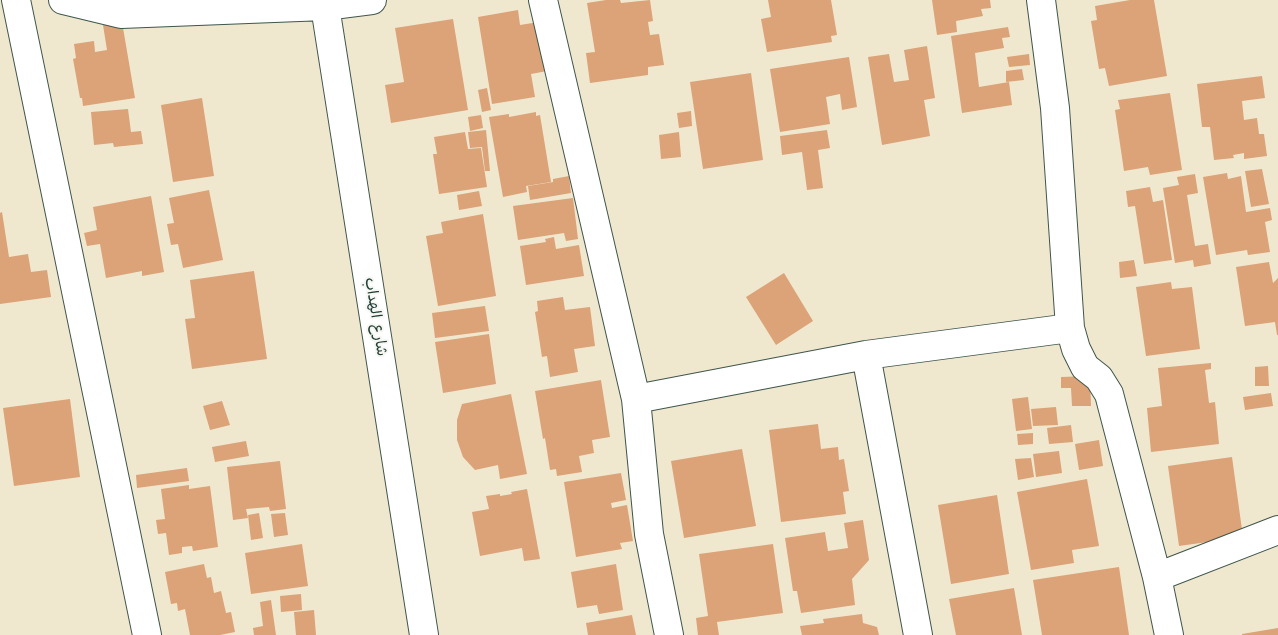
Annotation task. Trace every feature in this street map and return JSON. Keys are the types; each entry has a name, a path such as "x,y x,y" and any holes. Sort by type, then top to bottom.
{"street":[{"path":"16,0 147,635"},
{"path":"63,0 121,14 372,0"},
{"path":"544,0 636,399 649,534 670,635"},
{"path":"1041,0 1055,108 1070,328 1076,349 1085,367 1099,378 1109,394 1157,577 1169,635"},
{"name":"شارع الهداب","path":"324,3 424,635"},
{"path":"636,399 866,355 1070,328"},
{"path":"866,355 918,635"},
{"path":"1157,577 1278,530"}],"building":[{"path":"620,0 621,3 650,0 653,21 648,22 650,35 659,34 664,65 648,67 648,75 590,83 586,53 595,52 587,3"},
{"path":"768,0 831,0 837,35 831,36 832,42 767,52 761,19 771,17"},
{"path":"932,0 990,0 991,8 981,9 983,16 956,21 957,32 937,35"},
{"path":"1130,0 1154,0 1167,76 1109,86 1105,68 1099,69 1091,21 1097,20 1095,6"},
{"path":"518,10 520,25 539,22 547,71 531,74 535,97 492,104 478,17"},
{"path":"453,19 468,110 391,123 385,85 404,82 395,28"},
{"path":"122,22 135,98 83,106 73,59 76,58 74,44 94,41 95,52 107,50 103,25"},
{"path":"1008,27 1010,37 1002,38 1004,48 975,53 979,87 1009,82 1012,105 962,113 951,36"},
{"path":"927,46 935,98 924,100 930,136 882,145 868,57 889,54 894,82 909,80 904,50"},
{"path":"1029,54 1030,65 1009,67 1007,57"},
{"path":"849,57 857,107 842,110 840,94 826,97 830,124 780,132 770,69"},
{"path":"1022,69 1024,80 1006,82 1006,71"},
{"path":"751,73 763,160 703,169 690,82"},
{"path":"1262,76 1265,98 1242,101 1244,120 1257,118 1259,134 1264,134 1267,156 1244,159 1244,153 1233,155 1234,158 1214,160 1210,127 1202,127 1197,84"},
{"path":"487,88 491,110 482,112 478,90"},
{"path":"1170,93 1182,170 1150,175 1148,167 1124,171 1115,110 1120,109 1118,100"},
{"path":"202,98 214,176 173,182 161,105"},
{"path":"128,109 131,132 141,131 143,144 114,147 113,143 94,145 91,112"},
{"path":"691,111 692,126 679,128 677,113"},
{"path":"536,112 536,116 540,115 551,182 526,186 527,192 503,197 489,117 509,114 509,117"},
{"path":"481,115 483,128 470,131 468,117"},
{"path":"486,130 490,171 485,171 482,147 470,148 468,132"},
{"path":"827,130 830,148 818,150 823,188 807,190 802,152 782,155 780,136"},
{"path":"465,132 468,149 481,148 487,187 439,194 433,154 437,154 434,137"},
{"path":"679,132 681,157 661,159 659,135"},
{"path":"1262,169 1269,204 1251,207 1245,171"},
{"path":"1227,173 1228,179 1241,176 1246,212 1270,208 1272,220 1265,222 1270,252 1248,255 1247,250 1216,255 1203,177"},
{"path":"1195,174 1198,193 1187,195 1195,246 1208,244 1211,264 1194,267 1193,260 1175,263 1163,188 1179,185 1177,177"},
{"path":"569,176 571,193 530,200 528,186 553,182 553,179"},
{"path":"1150,187 1153,202 1163,200 1172,260 1144,264 1135,206 1128,207 1126,191"},
{"path":"209,190 223,260 183,268 178,244 171,245 167,224 174,223 169,198"},
{"path":"479,191 482,206 459,210 457,195"},
{"path":"151,196 164,272 142,276 142,271 106,278 100,244 87,246 84,233 97,230 93,207"},
{"path":"573,198 578,239 566,241 564,233 518,240 513,206"},
{"path":"2,212 9,257 28,254 31,272 47,270 51,297 0,304 0,213"},
{"path":"483,214 496,296 438,306 426,236 443,233 441,222"},
{"path":"554,237 556,249 579,245 584,276 526,285 520,246 546,242 545,239"},
{"path":"1134,260 1137,276 1120,278 1119,262"},
{"path":"1269,262 1273,283 1278,278 1278,335 1275,322 1245,326 1236,267"},
{"path":"254,271 267,359 192,369 185,319 195,318 190,280"},
{"path":"784,273 813,321 776,345 746,297"},
{"path":"1171,282 1172,289 1192,287 1200,349 1146,356 1136,287"},
{"path":"563,297 565,310 590,307 595,346 574,349 578,372 550,377 547,356 542,357 535,312 538,311 537,301"},
{"path":"485,306 489,331 435,338 432,313"},
{"path":"489,334 496,384 443,393 435,342"},
{"path":"1211,363 1211,369 1205,370 1209,403 1215,402 1219,444 1151,452 1147,408 1162,406 1158,368"},
{"path":"1268,366 1269,386 1255,386 1255,367"},
{"path":"1090,376 1091,406 1072,406 1071,388 1061,388 1061,377"},
{"path":"601,380 610,437 592,440 594,453 579,456 582,472 557,476 556,469 550,470 535,391"},
{"path":"1271,393 1273,406 1245,410 1243,397"},
{"path":"511,394 527,474 500,479 498,465 475,470 463,457 457,440 457,420 462,404"},
{"path":"1028,397 1032,429 1016,431 1012,399"},
{"path":"70,399 80,477 14,486 3,408"},
{"path":"222,401 230,425 210,430 203,406"},
{"path":"1056,407 1058,425 1033,426 1031,409"},
{"path":"818,424 821,449 838,447 839,460 844,459 849,491 843,492 846,514 781,522 769,430"},
{"path":"1071,425 1073,442 1049,444 1047,428"},
{"path":"1033,433 1033,444 1018,445 1017,434"},
{"path":"1099,440 1103,466 1079,470 1075,444"},
{"path":"246,441 249,456 215,462 212,447"},
{"path":"742,449 756,526 684,538 671,461"},
{"path":"1059,451 1062,473 1036,477 1033,454"},
{"path":"1232,457 1243,537 1179,546 1168,466"},
{"path":"1031,458 1034,477 1018,480 1015,459"},
{"path":"280,461 286,509 270,511 269,507 246,509 248,518 233,520 227,467"},
{"path":"187,468 189,481 137,488 136,475"},
{"path":"621,473 626,500 611,503 612,508 627,505 633,541 620,543 622,549 576,557 564,482"},
{"path":"1087,479 1099,546 1072,550 1074,563 1031,570 1017,492"},
{"path":"189,485 189,489 210,486 218,547 193,551 192,546 182,547 182,553 169,555 166,533 158,534 156,520 165,519 161,489"},
{"path":"527,489 540,559 524,561 522,548 480,556 472,512 489,509 486,496 512,494 511,492"},
{"path":"997,495 1009,574 951,584 938,505"},
{"path":"259,513 263,538 251,540 248,515"},
{"path":"285,513 288,535 274,537 271,514"},
{"path":"863,520 869,560 852,579 855,605 801,613 797,591 793,591 785,538 825,532 828,551 848,548 844,523"},
{"path":"302,544 308,586 251,594 245,553"},
{"path":"773,544 783,613 717,622 719,635 698,635 696,618 708,616 699,554"},
{"path":"204,564 207,578 211,577 214,593 221,591 226,613 231,612 235,632 220,635 190,635 185,609 178,611 177,603 171,604 165,572"},
{"path":"616,564 623,610 599,614 597,605 577,608 571,572"},
{"path":"1119,567 1129,635 1042,635 1033,580"},
{"path":"1014,588 1022,635 956,635 949,599"},
{"path":"301,594 302,610 281,612 280,596"},
{"path":"271,600 276,635 254,635 253,628 263,626 260,602"},
{"path":"314,610 316,635 296,635 294,612"},
{"path":"862,614 863,623 877,627 879,635 802,635 800,626 824,623 823,619"},
{"path":"632,615 636,635 588,635 586,623"},
{"path":"1278,628 1278,635 1242,635 1242,634"}]}
